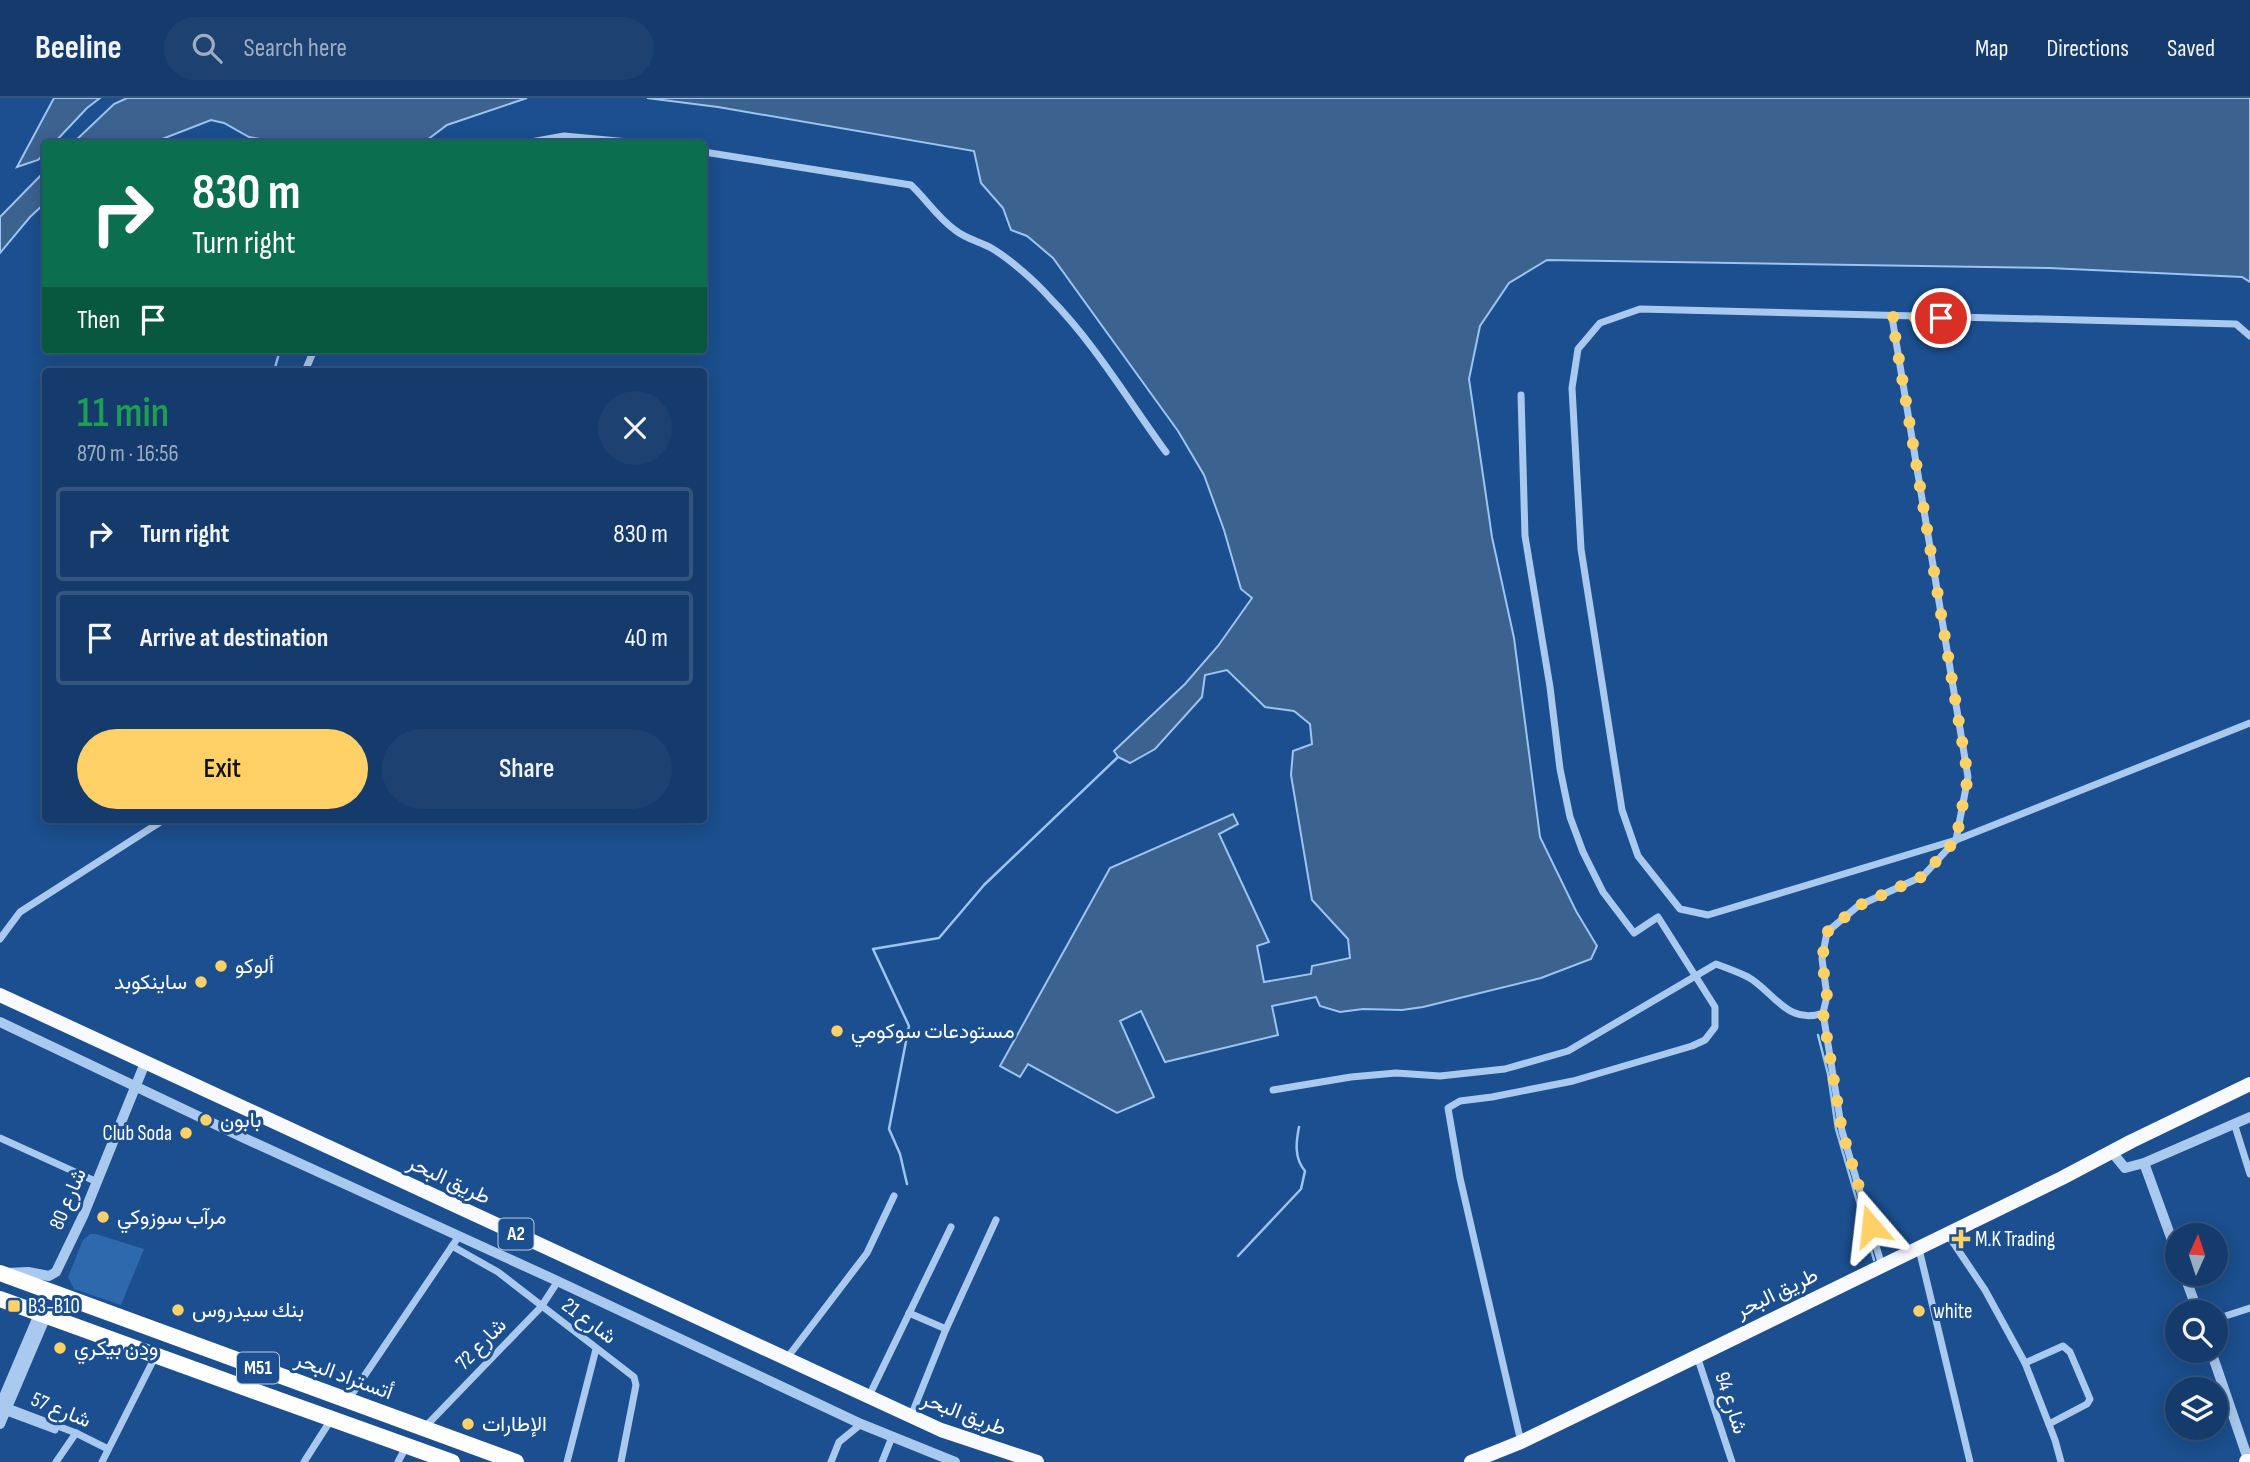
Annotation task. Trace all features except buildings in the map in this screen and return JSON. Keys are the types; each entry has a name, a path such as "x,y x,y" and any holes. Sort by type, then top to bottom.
{"highway":[{"name":"طريق البحر","path":"0,995 941,1430 1037,1462"},
{"name":"طريق البحر","path":"1471,1462 1521,1442 1948,1235 2250,1084"},
{"name":"أتستراد البحر","path":"0,1274 516,1462"},
{"name":"أتستراد البحر","path":"0,1299 452,1462"}],"street":[{"path":"542,140 564,136 607,140"},
{"path":"707,152 911,185 925,198 932,211 957,232 995,250 1048,295 1099,355 1166,452"},
{"path":"2250,337 2236,324 1640,309 1600,323 1578,349 1572,388 1581,549 1622,810 1638,856 1680,909 1708,915 1956,840 2250,723"},
{"path":"1882,1267 1842,1131 1823,1013 1827,996 1822,959 1827,932 1858,906 1923,876 1956,840 1968,777 1892,317"},
{"path":"1521,395 1525,536 1550,687 1560,769 1570,817 1583,852 1603,892 1634,933 1658,917 1715,1007 1715,1027 1705,1040 1692,1046 1573,1081 1460,1101 1448,1108 1460,1178 1521,1442"},
{"path":"0,939 20,912 158,823"},
{"path":"1273,1090 1351,1077 1396,1073 1440,1076 1505,1069 1568,1051 1717,964 1749,978 1783,1007 1812,1017 1823,1013"},
{"path":"0,1022 861,1424 955,1462"},
{"name":"شارع 80","path":"0,1274 28,1272 49,1276 56,1272 97,1182 145,1063"},
{"path":"2112,1152 2124,1168 2144,1163 2250,1117"},
{"path":"2234,1123 2250,1174"},
{"path":"0,1138 97,1182"},
{"path":"2144,1163 2166,1223"},
{"path":"786,1359 867,1252 894,1196"},
{"path":"911,1416 946,1329 996,1220"},
{"path":"868,1396 951,1227"},
{"path":"1948,1235 1985,1290 2025,1363 2061,1462"},
{"path":"348,1400 459,1236"},
{"name":"شارع 21","path":"452,1246 498,1272 631,1374 636,1385 621,1462"},
{"path":"1919,1249 1970,1462"},
{"name":"شارع 72","path":"424,1427 541,1307 558,1281"},
{"path":"2228,1315 2250,1308"},
{"path":"909,1313 946,1329"},
{"path":"0,1424 3,1408 43,1315"},
{"path":"2025,1363 2063,1346 2070,1352 2090,1399 2087,1404 2049,1424"},
{"path":"567,1462 596,1349"},
{"name":"شارع 94","path":"1697,1355 1732,1462"},
{"path":"102,1462 155,1357"},
{"path":"2215,1363 2249,1462"},
{"name":"شارع 57","path":"3,1408 75,1435 107,1451"},
{"path":"304,1462 332,1417"},
{"path":"831,1462 839,1442 861,1424"},
{"path":"56,1462 75,1435"},
{"path":"882,1462 892,1437"},
{"path":"398,1462 407,1446"}],"shaded area":[{"path":"54,98 100,98 57,140 42,140 42,156 38,160 17,167"},
{"path":"127,98 527,98 447,125 427,140 266,140 249,137 224,123 211,120 160,140 76,140 114,104"},
{"path":"647,98 2250,98 2250,282 2242,277 2049,268 1547,260 1509,283 1480,326 1469,379 1492,537 1514,638 1540,837 1576,911 1597,946 1591,959 1541,978 1423,1007 1340,1012 1320,1006 1316,997 1272,1006 1278,1035 1165,1062 1141,1011 1120,1021 1154,1097 1117,1113 1028,1064 1020,1077 1000,1066 1110,868 1233,814 1238,824 1219,834 1269,942 1257,946 1264,982 1311,974 1312,966 1350,958 1348,939 1312,900 1291,775 1293,751 1312,744 1310,724 1294,711 1265,707 1227,670 1205,675 1202,697 1155,749 1130,763 1118,757 1114,751 1185,684 1218,646 1252,598 1241,589 1204,475 1178,431 1053,258 1027,236 1011,230 1003,208 981,183 974,151 718,107"},
{"path":"42,174 42,206 0,253 0,217"},
{"path":"90,1234 144,1249 121,1305 74,1289 68,1277 83,1240"}],"waterway":[{"path":"275,368 279,354"},
{"path":"907,1184 900,1154 889,1129 909,1026 873,949 939,938 984,885 1118,757"},
{"path":"1818,1035 1828,1074 1836,1129 1874,1260"},
{"path":"1238,1256 1301,1189 1305,1171 1297,1155 1299,1127"}],"place":[{"name":"ألوكو","path":"221,966"},
{"name":"ساينكوبد","path":"201,982"},
{"name":"مستودعات سوكومي","path":"837,1031"},
{"name":"بابون","path":"206,1120"},
{"name":"Club Soda","path":"186,1133"},
{"name":"مرآب سوزوكي","path":"103,1217"},
{"name":"M.K Trading","path":"1961,1239"},
{"name":"B3-B10","path":"14,1306"},
{"name":"بنك سيدروس","path":"178,1310"},
{"name":"white","path":"1919,1311"},
{"name":"ودن بيكري","path":"60,1348"},
{"name":"الإطارات","path":"468,1424"}],"route":[{"path":"1871,1226 1842,1131 1823,1013 1827,996 1822,959 1827,932 1858,906 1923,876 1956,840 1968,777 1892,317 1941,318"}]}
